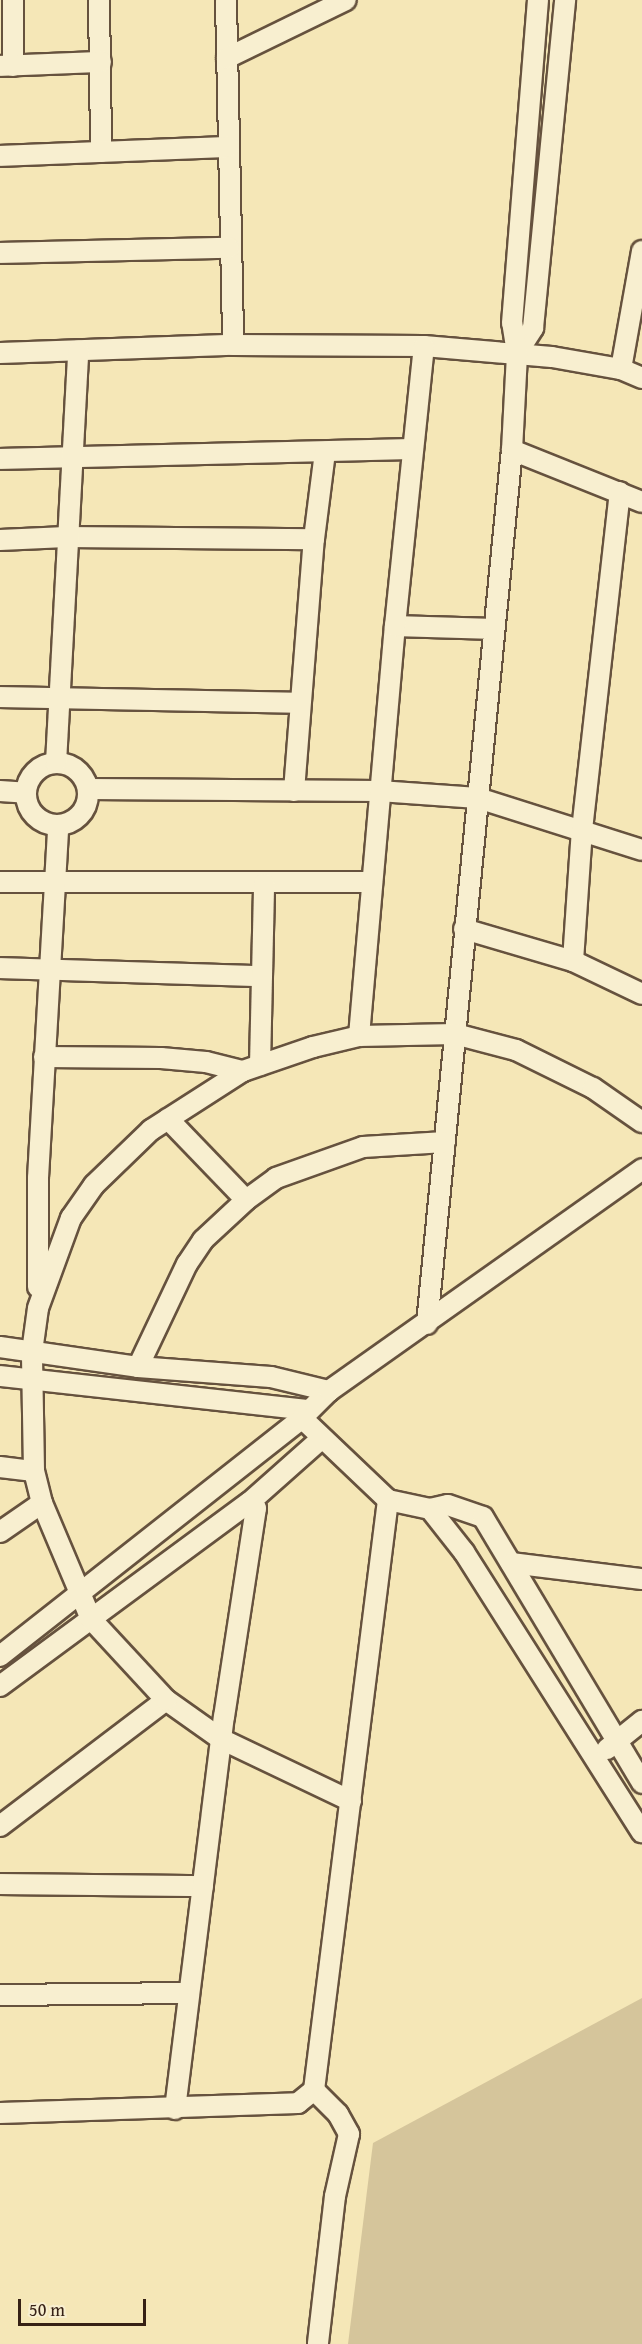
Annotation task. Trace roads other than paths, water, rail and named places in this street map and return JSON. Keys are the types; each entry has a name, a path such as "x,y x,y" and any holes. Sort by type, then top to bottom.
{"street":[{"path":"13,0 7,66 101,62"},
{"path":"99,0 101,152"},
{"path":"226,0 233,345"},
{"path":"227,58 346,0"},
{"path":"428,1324 464,929 512,450 517,353 512,323 538,0"},
{"path":"517,353 533,328 565,0"},
{"path":"528,113 553,116"},
{"path":"0,156 229,147"},
{"path":"0,253 230,248"},
{"path":"621,369 639,282 642,251"},
{"path":"0,353 233,345 424,346 517,353 621,369 642,378"},
{"path":"359,1036 394,626 424,346"},
{"path":"56,763 57,699 78,351"},
{"path":"0,459 412,449"},
{"path":"512,450 642,502"},
{"path":"294,791 299,703 314,539 326,452"},
{"path":"573,961 582,830 620,492"},
{"path":"0,540 66,537 314,539"},
{"path":"394,626 494,629"},
{"path":"0,697 299,703"},
{"path":"56,763 73,767 87,789 81,814 58,826 34,815 26,793 32,774 56,763"},
{"path":"87,789 379,790 477,798 642,850"},
{"path":"0,791 26,793"},
{"path":"58,826 44,1057 38,1308 32,1352 34,1471 42,1503 91,1619 166,1700 221,1739 351,1801"},
{"path":"0,882 264,884 371,882"},
{"path":"252,1068 260,976 264,884"},
{"path":"464,929 573,961 642,994"},
{"path":"0,968 260,976"},
{"path":"38,1308 71,1218 94,1185 151,1130 252,1068 359,1036 455,1034 516,1050 593,1088 642,1122"},
{"path":"44,1057 161,1058 252,1068"},
{"path":"168,1119 246,1200"},
{"path":"138,1366 187,1264 203,1240 246,1200 276,1178 363,1147 445,1142"},
{"path":"0,1656 80,1597 329,1392 428,1324 642,1169"},
{"path":"0,1347 138,1366 271,1377 329,1392"},
{"path":"0,1376 305,1414 322,1438 388,1500 430,1509 448,1505 483,1517 642,1783"},
{"path":"0,1686 250,1502 322,1438"},
{"path":"0,1467 34,1471"},
{"path":"0,2113 175,2109 298,2103 314,2090 388,1500"},
{"path":"175,2109 221,1739 256,1508 250,1502"},
{"path":"0,1532 42,1503"},
{"path":"430,1509 464,1552 642,1832"},
{"path":"511,1563 642,1579"},
{"path":"0,1826 166,1700"},
{"path":"595,1758 642,1721"},
{"path":"0,1884 203,1886"},
{"path":"0,1995 189,1993"},
{"path":"314,2090 338,2114 349,2134 335,2196 318,2344"}]}
